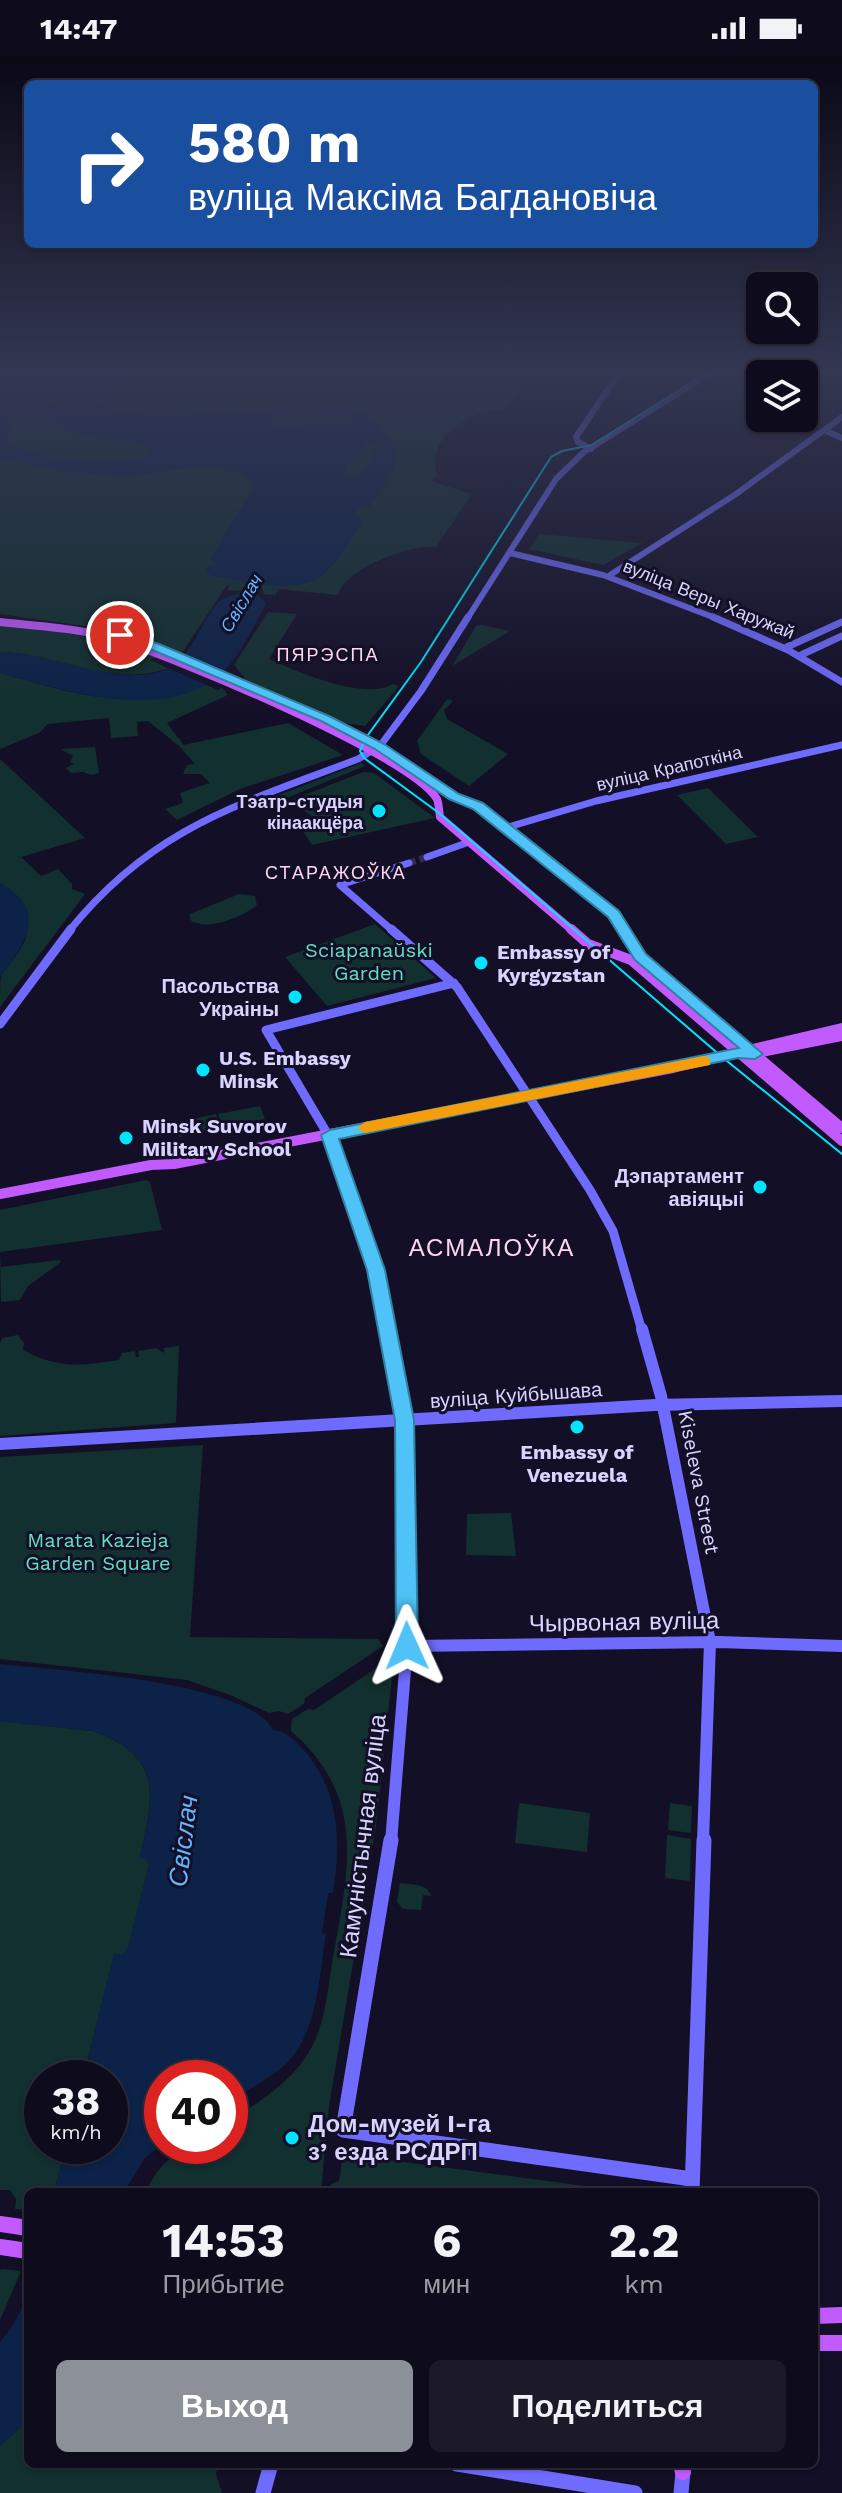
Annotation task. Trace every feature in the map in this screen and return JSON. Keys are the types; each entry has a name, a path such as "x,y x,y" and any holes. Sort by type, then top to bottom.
{"main road":[{"path":"0,620 79,630 163,653 257,692 376,749 454,797 478,806 614,914 638,961"},
{"path":"376,749 426,787 438,801 440,817 588,944 638,961 747,1052 842,1141"},
{"path":"747,1052 795,1036 842,1028"},
{"path":"0,1194 330,1135 842,1036"},
{"path":"772,1069 773,1056 780,1048"},
{"path":"747,1052 842,1128"},
{"path":"0,1200 154,1171 159,1166"},
{"path":"0,2224 24,2228"},
{"path":"0,2247 23,2251"},
{"path":"818,2316 842,2315"},
{"path":"818,2343 842,2343"}],"street":[{"path":"0,1024 86,911 148,854 225,813 376,749 421,691 551,487"},
{"path":"610,575 746,487"},
{"name":"вуліца Веры Харужай","path":"510,553 564,562 610,575 787,647 842,682"},
{"path":"787,647 842,622"},
{"path":"801,655 842,636"},
{"path":"830,674 842,672"},
{"name":"вуліца Крапоткіна","path":"505,828 596,801 842,745"},
{"path":"427,857 469,842"},
{"name":"Kiseleva Street","path":"409,863 340,885 454,983 529,1095 613,1231 663,1405 710,1642 692,2186"},
{"name":"Камуністычная вуліца","path":"454,983 266,1030 330,1135 376,1270 405,1420 407,1646 387,1877 343,2130 692,2186"},
{"name":"вуліца Куйбышава","path":"0,1444 663,1405 842,1401"},
{"name":"Чырвоная вуліца","path":"407,1646 710,1642 842,1646"},
{"path":"263,2493 270,2468"},
{"path":"482,2468 635,2493"},
{"path":"681,2493 683,2468"}],"green space":[{"path":"0,487 449,487 472,494 436,547 411,549 365,567 343,585 338,595 279,589 275,595 264,594 262,588 245,586 243,591 227,590 230,585 227,585 182,653 105,629 0,614"},
{"path":"539,534 642,543 603,565 529,549"},
{"path":"268,612 297,614 269,659 331,683 366,689 393,684 398,686 396,690 365,726 344,723 247,681 234,665"},
{"path":"0,625 98,640 156,657 150,660 168,668 148,673 106,672 0,652"},
{"path":"476,626 510,631 452,666"},
{"path":"0,673 53,688 126,699 177,693 205,684 218,690 222,688 228,695 167,723 179,739 230,728 180,739 183,745 288,723 343,755 240,789 177,820 165,809 183,803 180,793 210,783 201,774 183,774 187,765 195,764 179,746 148,721 137,722 138,736 111,738 109,718 48,724 39,733 0,749"},
{"path":"447,699 453,701 444,710 447,719 508,754 469,786 421,754 417,741"},
{"path":"95,747 99,773 71,773 66,768 74,764 70,762 73,756 60,749"},
{"path":"0,759 85,838 21,857 41,876 58,869 72,884 72,889 85,894 0,1007 1,976 25,940 28,921 17,896 0,883"},
{"path":"361,763 365,766 267,806 261,802"},
{"path":"363,772 374,773 435,818 312,845 301,828 318,820 289,801"},
{"path":"708,788 758,837 726,844 677,795"},
{"path":"239,894 255,896 257,905 243,914 215,924 190,920 190,914"},
{"name":"Sciapanaŭski Garden","path":"375,924 436,978 327,1006 285,957"},
{"path":"260,1106 265,1119 223,1127 218,1114"},
{"path":"216,1114 221,1128 179,1137 174,1123"},
{"path":"146,1180 150,1182 162,1230 0,1252 0,1210"},
{"path":"0,1254 1,1267 61,1262 28,1286 20,1300 1,1302"},
{"path":"18,1335 24,1343 23,1350 48,1360 70,1364 119,1360 122,1353 135,1351 136,1357 139,1357 138,1351 156,1348 164,1353 164,1348 179,1346 176,1423 0,1436 0,1344 2,1338"},
{"name":"Marata Kazieja Garden Square","path":"203,1445 190,1637 378,1639 383,1646 305,1698 304,1704 288,1714 279,1711 269,1713 187,1680 0,1659 0,1457"},
{"path":"511,1513 516,1556 466,1555 467,1514"},
{"path":"388,1660 392,1667 376,1826 329,2106 321,2188 148,2188 164,2164 248,2164 248,2109 290,2076 317,2037 343,1899 347,1839 343,1811 333,1784 316,1757 291,1731 292,1719 308,1709 314,1710"},
{"path":"0,1721 93,1731 116,1741 143,1766 150,1797 140,1857 148,1861 149,1866 128,1948 123,1954 114,1955 88,2060 24,2060 24,2164 61,2164 55,2188 24,2188 24,2210 15,2209 16,2199 10,2190 0,2190"},
{"path":"519,1803 590,1813 587,1852 515,1843"},
{"path":"670,1803 692,1806 691,1833 668,1830"},
{"path":"667,1835 691,1839 690,1881 665,1878"},
{"path":"400,1883 418,1885 429,1892 431,1896 423,1895 421,1910 403,1909 397,1902"},
{"path":"343,2154 600,2188 330,2188 331,2184 339,2181"},
{"path":"0,2271 21,2271 0,2320"},
{"path":"24,2424 24,2468 217,2468 222,2493 0,2493 0,2446"}],"water":[{"path":"252,487 383,487 369,507 363,507 353,514 362,519 361,525 324,574 307,583 281,586 211,576 206,571 208,566 220,565 209,561 251,491 255,491"},
{"name":"Свіслач","path":"245,589 259,590 257,595 265,606 228,667 198,689 171,697 113,699 0,673 0,652 119,674 143,675 163,671 186,654 218,603"},
{"path":"0,883 24,904 28,927 18,952 0,977"},
{"name":"Свіслач","path":"0,1664 104,1675 190,1689 228,1700 257,1713 273,1730 286,1734 304,1750 325,1783 335,1818 336,1874 333,1893 328,1893 322,1933 326,1934 316,2002 305,2035 287,2063 248,2090 248,2060 144,2060 144,2160 126,2188 55,2188 61,2164 128,2164 128,2060 88,2060 114,1954 123,1954 128,1948 149,1866 148,1861 140,1857 149,1815 149,1781 133,1753 93,1731 0,1721"},
{"path":"24,2303 24,2424 0,2446 0,2342 14,2324"}],"pier":[{"path":"181,653 228,673 209,686 163,666"}],"tunnel":[{"path":"409,863 427,857"}],"tram line":[{"path":"532,487 421,662 365,739 360,751 364,758 439,813 722,1057 842,1154"}],"slow traffic":[{"path":"365,1128 704,1061"}],"place":[{"name":"Тэатр-студыя кінаакцёра","path":"379,811"},
{"name":"Embassy of Kyrgyzstan","path":"481,963"},
{"name":"Пасольства Украіны","path":"295,997"},
{"name":"U.S. Embassy Minsk","path":"203,1070"},
{"name":"Minsk Suvorov Military School","path":"126,1138"},
{"name":"Дэпартамент авіяцыі","path":"760,1187"},
{"name":"Embassy of Venezuela","path":"577,1427"},
{"name":"Дом-музей I-га зʼезда РСДРП","path":"292,2138"}],"district":[{"name":"ПЯРЭСПА","path":"328,654"},
{"name":"СТАРАЖОЎКА","path":"336,872"},
{"name":"АСМАЛОЎКА","path":"492,1248"}],"route":[{"path":"120,635 154,646 325,718 380,746 454,797 478,806 614,914 640,957 755,1054 738,1053 330,1135 376,1270 405,1420 407,1646"}]}
